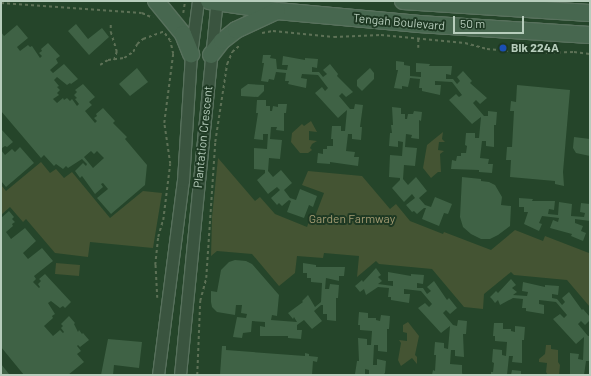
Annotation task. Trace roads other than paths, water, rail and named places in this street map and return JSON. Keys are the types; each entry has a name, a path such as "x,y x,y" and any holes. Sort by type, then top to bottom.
{"main road":[{"path":"156,1 183,34 191,54"},
{"name":"Tengah Boulevard","path":"214,1 277,11 419,24 590,35"},
{"name":"Tengah Boulevard","path":"403,1 590,13"},
{"path":"211,55 222,41 236,30 277,11"}],"street":[{"name":"Plantation Crescent","path":"158,375 183,181 191,54 198,1"},
{"name":"Plantation Crescent","path":"180,375 211,55 214,1"},
{"path":"172,269 179,264 183,265 189,274"}],"place":[{"name":"Blk 224A","path":"503,48"}],"park label":[{"name":"Garden Farmway","path":"352,219"}]}
